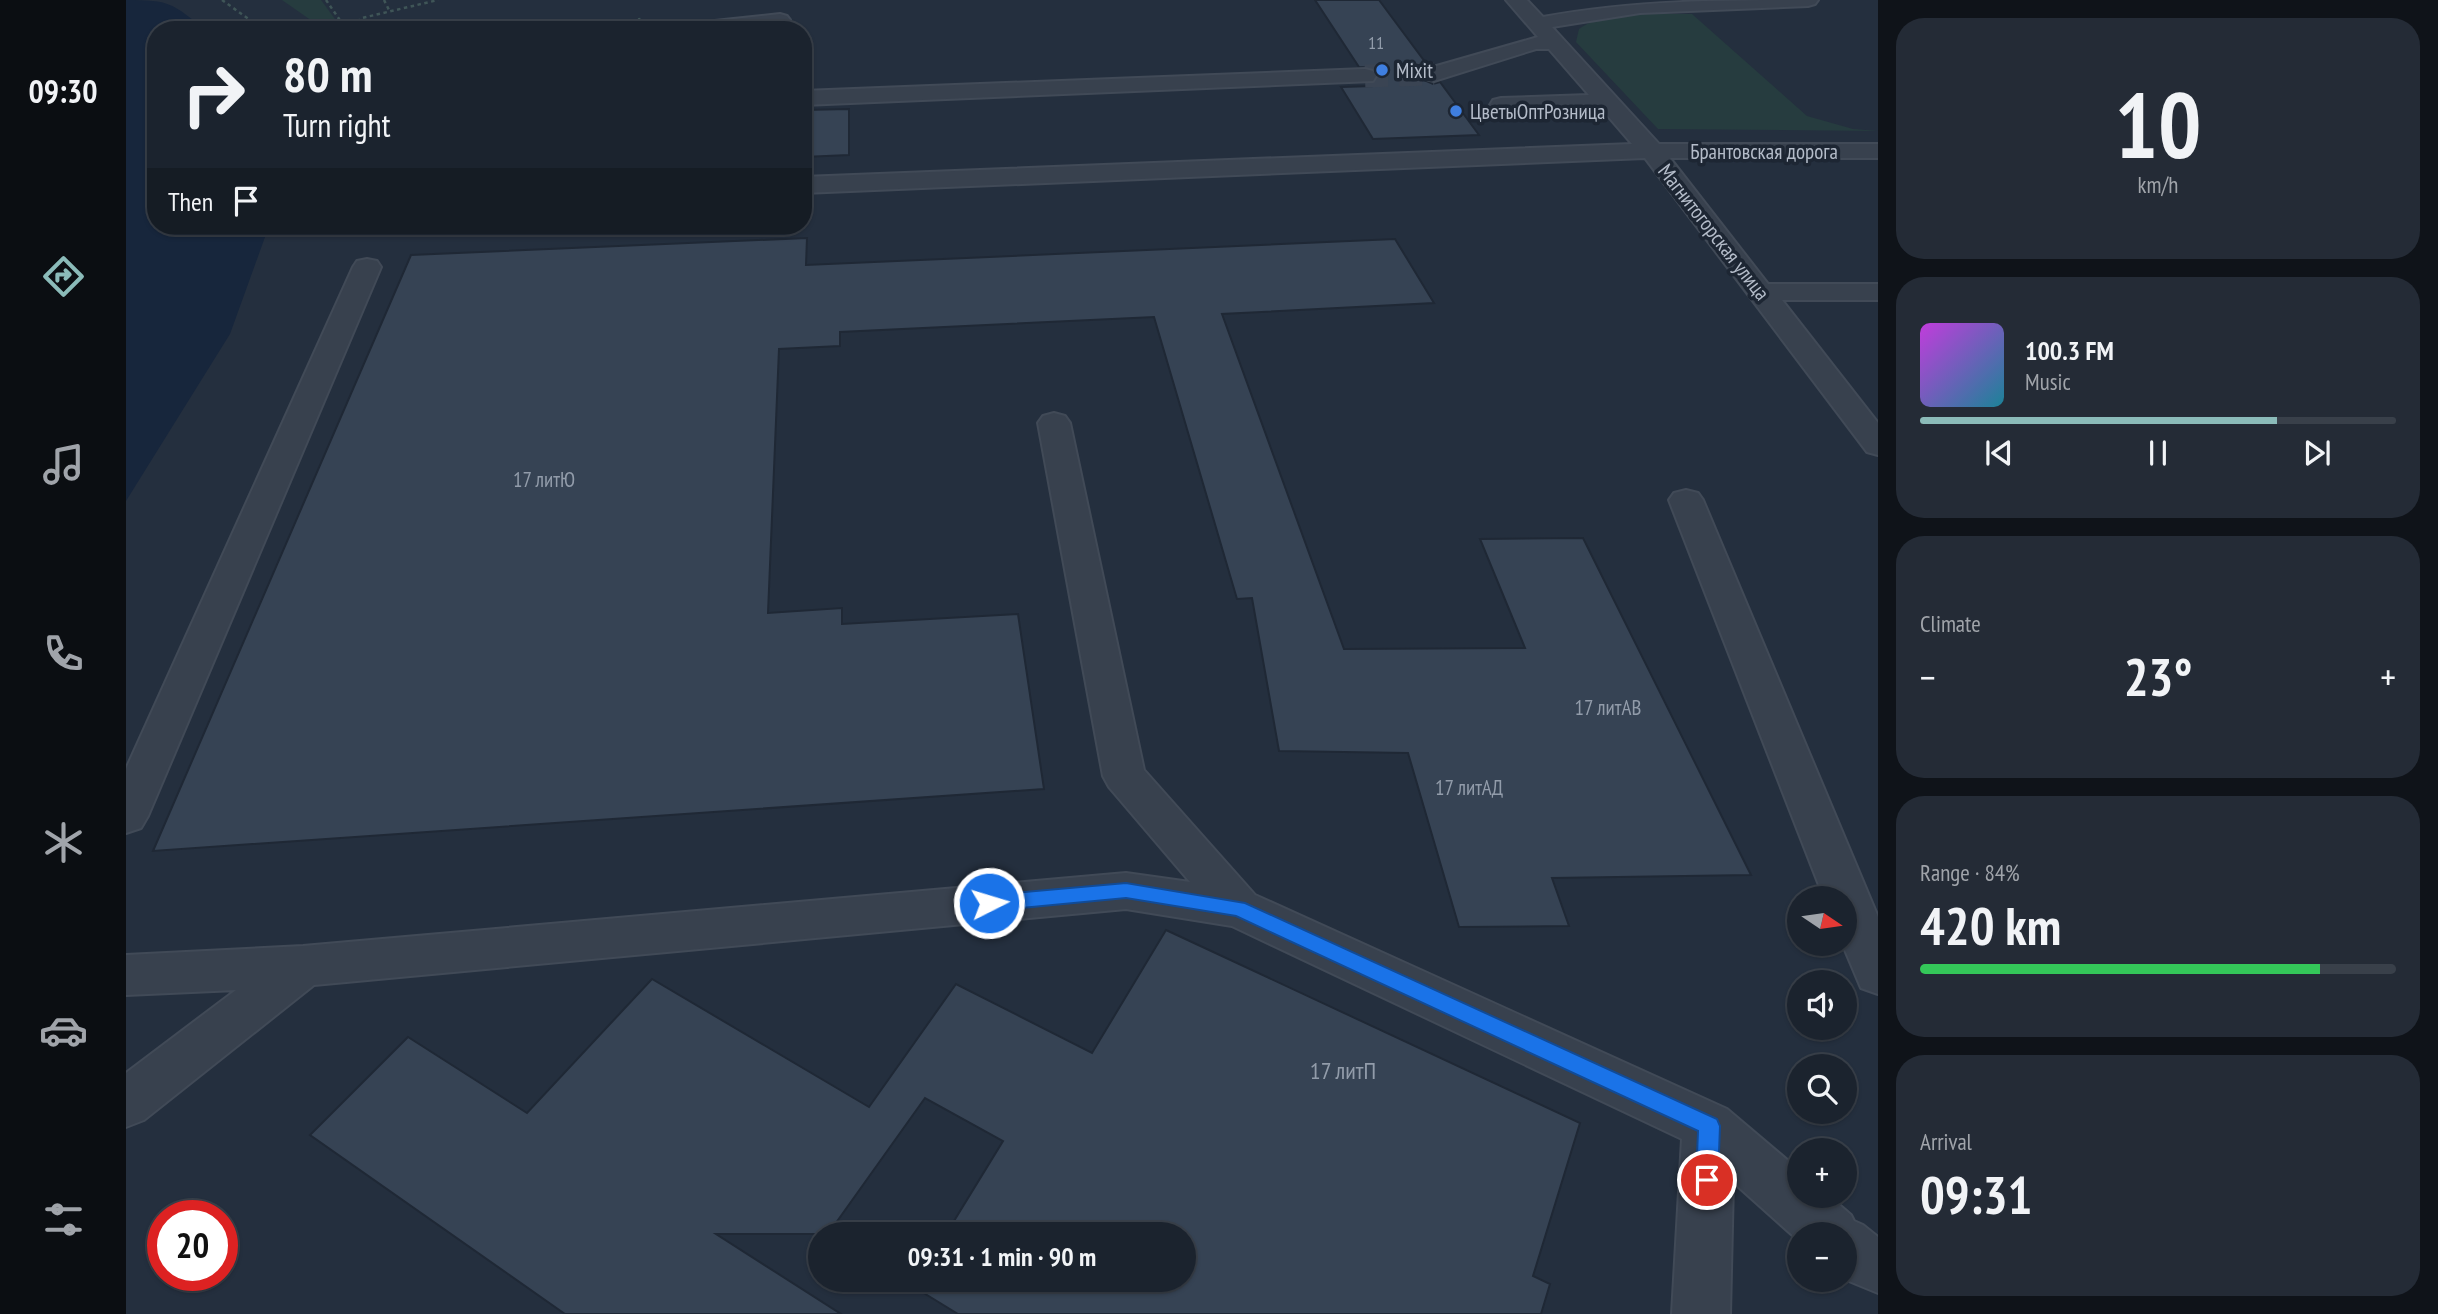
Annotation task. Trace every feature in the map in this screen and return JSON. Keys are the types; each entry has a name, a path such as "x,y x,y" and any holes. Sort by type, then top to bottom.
{"street":[{"path":"772,0 780,21"},
{"name":"Магнитогорская улица","path":"1516,0 1651,150 1878,445"},
{"path":"1544,0 1545,31"},
{"path":"1619,0 1643,5"},
{"path":"1434,74 1534,43 1545,31 1570,15 1643,5 1808,0"},
{"path":"812,93 1365,76"},
{"path":"1501,105 1608,101"},
{"name":"Брантовская дорога","path":"812,185 1651,150 1878,151"},
{"path":"126,816 367,267"},
{"path":"1761,292 1878,292"},
{"path":"1054,423 1124,776 1239,908"},
{"path":"1686,500 1878,974"},
{"path":"126,975 303,966 1126,891 1239,908 1709,1126 1818,1222"},
{"path":"126,1103 303,966"},
{"path":"1701,1314 1709,1126"},
{"path":"1857,1255 1878,1265"}],"path":[{"path":"222,0 251,21"},
{"path":"326,0 340,21"},
{"path":"384,0 389,10"},
{"path":"358,21 389,10 438,0"}],"green space":[{"path":"282,0 321,0 335,19 312,21"},
{"path":"1633,14 1692,14 1807,116 1853,129 1878,131 1658,129 1576,42 1579,29 1604,18"}],"water":[{"path":"126,0 162,2 194,21 147,21 147,235 266,235 230,334 126,501"}],"building":[{"path":"1315,0 1379,0 1428,66 1421,73 1424,80 1433,84 1440,82 1479,135 1373,139 1341,87 1372,86 1370,84 1375,82 1378,75 1374,68 1359,67"},
{"path":"849,109 849,155 812,157 812,110"},
{"path":"807,238 806,265 1395,239 1434,303 1222,314 1344,649 1525,648 1480,539 1583,538 1751,875 1552,878 1569,926 1459,927 1408,753 1279,751 1252,598 1237,599 1154,317 840,332 840,346 779,349 768,613 842,608 842,624 1018,614 1044,789 153,851 411,255"},
{"path":"1166,930 1580,1123 1533,1276 1550,1284 1541,1314 958,1314 922,1292 1196,1292 1196,1222 953,1222 1003,1141 925,1098 837,1222 808,1222 808,1234 716,1234 841,1314 565,1314 310,1135 408,1037 527,1113 652,979 869,1107 956,984 1092,1053"}],"tunnel":[{"path":"1365,76 1434,74"}],"place":[{"name":"Mixit","path":"1382,70"},
{"name":"ЦветыОптРозница","path":"1456,111"}],"route":[{"path":"989,903 1126,891 1239,908 1709,1126 1707,1180"}]}
